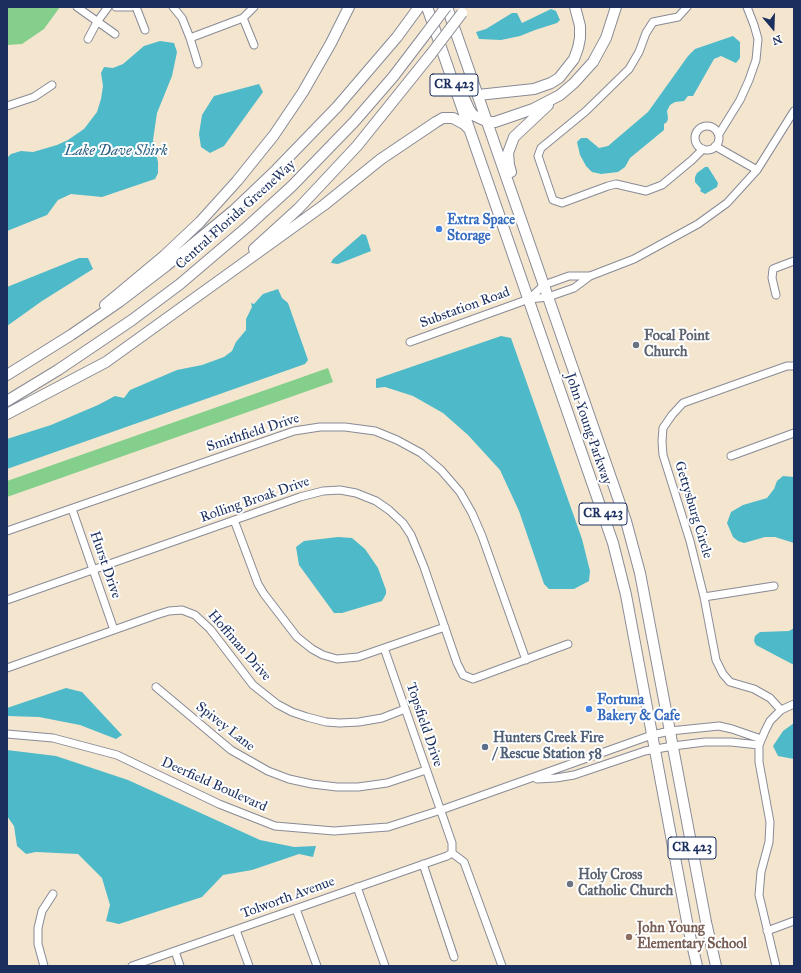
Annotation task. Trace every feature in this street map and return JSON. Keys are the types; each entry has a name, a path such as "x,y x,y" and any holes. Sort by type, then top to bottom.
{"highway":[{"path":"7,375 93,314 165,255 200,222 237,181 274,135 303,92 331,43 349,7"},
{"name":"John Young Parkway","path":"427,7 613,543 626,595 688,927 697,966"},
{"path":"434,7 469,109 473,115 488,122 495,122 533,109 560,95"},
{"path":"441,7 455,46 466,62"},
{"name":"Central Florida GreeneWay","path":"7,401 65,366 132,320 180,284 248,227 292,186 354,122 393,77 447,7"},
{"name":"John Young Parkway","path":"447,7 626,521 640,573 706,922 716,966"},
{"path":"478,95 534,89 548,85 559,78 571,63 578,48 580,26 575,7"},
{"path":"534,257 531,230 509,165 508,153 514,137 574,83 593,62 606,38 616,7"},
{"name":"Central Florida GreeneWay","path":"7,375 120,302 233,211 276,170 337,107 397,37 418,9"},
{"path":"222,279 298,209 357,146 432,54 464,10"},
{"path":"7,414 106,362 324,205 381,159 436,122 443,118 453,118 470,129"}],"street":[{"path":"77,7 115,34"},
{"path":"88,39 97,22 108,7"},
{"path":"116,7 131,7"},
{"path":"136,7 145,30"},
{"path":"173,7 182,18 198,64"},
{"path":"190,38 243,18 254,7"},
{"path":"687,7 678,17 653,22 646,33 639,52 629,69 586,111 541,148 538,156 553,200 562,203 616,184 646,191 662,185 703,149"},
{"path":"719,134 714,127 702,126 695,136 695,140 699,147 703,149 709,149 715,146 719,141 719,134 740,100 749,80 756,60 758,39 747,7"},
{"path":"243,18 254,45"},
{"path":"7,106 34,97 52,85"},
{"path":"529,300 544,285 569,276 590,276 634,259 698,224 727,203 757,170 794,111"},
{"path":"715,146 757,170"},
{"path":"776,295 772,278 773,270 778,266 794,261"},
{"name":"Substation Road","path":"410,342 529,300 548,297 574,288 590,276"},
{"name":"Gettysburg Circle","path":"781,710 770,698 754,689 730,682 723,674 716,660 704,597 690,541 663,455 662,441 663,428 683,403 787,366 794,366"},
{"name":"Smithfield Drive","path":"7,531 294,431 320,427 339,427 375,431 397,440 421,453 441,470 460,492 472,513 482,536 526,660"},
{"path":"730,456 794,433"},
{"name":"Rolling Broak Drive","path":"7,600 300,497 323,491 340,490 356,493 376,501 389,510 411,535 424,567 457,663 463,675 473,679 568,644"},
{"name":"Hurst Drive","path":"72,509 114,630"},
{"path":"234,520 258,584 264,594 297,637 312,649 323,655 337,659 358,657 445,627"},
{"path":"704,597 774,586"},
{"name":"Hoffman Drive","path":"7,668 169,611 182,610 195,615 210,629 253,685 277,704 292,712 326,722 358,722 382,718 405,709"},
{"name":"Topsfield Drive","path":"384,648 452,843 452,853"},
{"name":"Spivey Lane","path":"156,687 231,750 268,771 289,779 337,787 358,787 387,783 426,770"},
{"path":"776,966 759,895 761,872 769,842 770,822 759,762 760,742 770,721 781,710 794,704"},
{"name":"Deerfield Boulevard","path":"7,734 53,738 117,755 219,804 275,826 334,831 388,827 441,810 652,735 670,731 719,726 732,729 760,742"},
{"path":"731,742 732,729"},
{"name":"Deerfield Boulevard","path":"529,779 556,778 574,775 655,749 673,746 705,742 760,742"},
{"path":"452,853 464,862 502,966"},
{"name":"Tolworth Avenue","path":"132,966 452,853"},
{"path":"423,864 454,957"},
{"path":"357,887 385,966"},
{"path":"44,966 38,944 38,928 42,911 53,894"},
{"path":"296,909 317,966"},
{"path":"767,931 794,921"},
{"path":"236,930 249,966"},
{"path":"175,951 180,966"}],"green space":[{"path":"7,7 60,7 44,29 22,44 7,45"},
{"path":"328,368 333,382 7,497 7,481"}],"water":[{"path":"551,9 556,11 560,20 557,23 520,36 501,40 479,39 476,32 486,29 512,13 517,13 522,23"},
{"path":"733,36 740,42 740,58 736,63 721,56 714,59 693,96 688,96 684,101 675,102 670,105 667,111 668,118 667,122 664,124 664,130 630,158 625,167 618,172 601,174 592,172 586,166 580,155 577,142 581,138 587,138 599,148 608,146 648,112 688,56 695,49"},
{"name":"Lake Dave Shirk","path":"160,41 174,43 177,52 172,76 157,113 153,140 158,162 158,173 155,179 102,197 71,194 58,200 47,215 7,231 7,158 11,154 21,151 33,152 57,145 68,140 84,129 97,112 103,86 101,73 104,67 113,68 123,64 144,46"},
{"path":"259,84 263,92 224,146 210,153 201,147 199,134 202,115 214,96"},
{"path":"705,167 708,167 718,183 717,187 705,194 700,191 701,189 695,182 695,177 697,173"},
{"path":"362,234 366,235 371,251 338,264 331,263 333,259"},
{"path":"79,258 88,258 93,269 42,301 7,326 7,287"},
{"path":"278,289 282,298 288,303 308,360 305,364 7,469 7,439 51,425 115,396 124,398 130,390 177,370 202,365 224,357 232,351 236,342 246,330 246,319 252,307 251,303 254,304 263,294"},
{"path":"501,336 511,338 582,539 590,571 589,581 574,589 549,589 544,584 519,511 500,470 468,435 443,413 413,396 385,387 376,388 376,379"},
{"path":"783,476 794,477 794,543 775,537 765,537 744,543 738,541 733,537 727,523 731,512 743,505 767,498 774,489 777,481"},
{"path":"338,537 352,538 365,549 378,568 386,590 386,594 382,601 342,613 334,613 299,565 296,547 304,541"},
{"path":"794,628 794,665 756,645 754,641 755,636 760,632 789,631"},
{"path":"66,688 82,692 122,735 116,739 80,725 39,717 7,716 7,708"},
{"path":"794,723 794,759 778,756 773,746 783,731"},
{"path":"7,750 56,756 128,780 260,840 294,847 316,846 313,857 299,854 252,870 223,875 202,897 119,924 106,921 110,905 102,878 78,854 36,852 26,854 17,846 14,826 7,816"}],"place":[{"name":"Extra Space Storage","path":"439,229"},
{"name":"Focal Point Church","path":"636,345"},
{"name":"Fortuna Bakery & Cafe","path":"589,709"},
{"name":"Hunters Creek Fire / Rescue Station 58","path":"485,747"},
{"name":"Holy Cross Catholic Church","path":"570,884"},
{"name":"John Young Elementary School","path":"629,937"}]}
